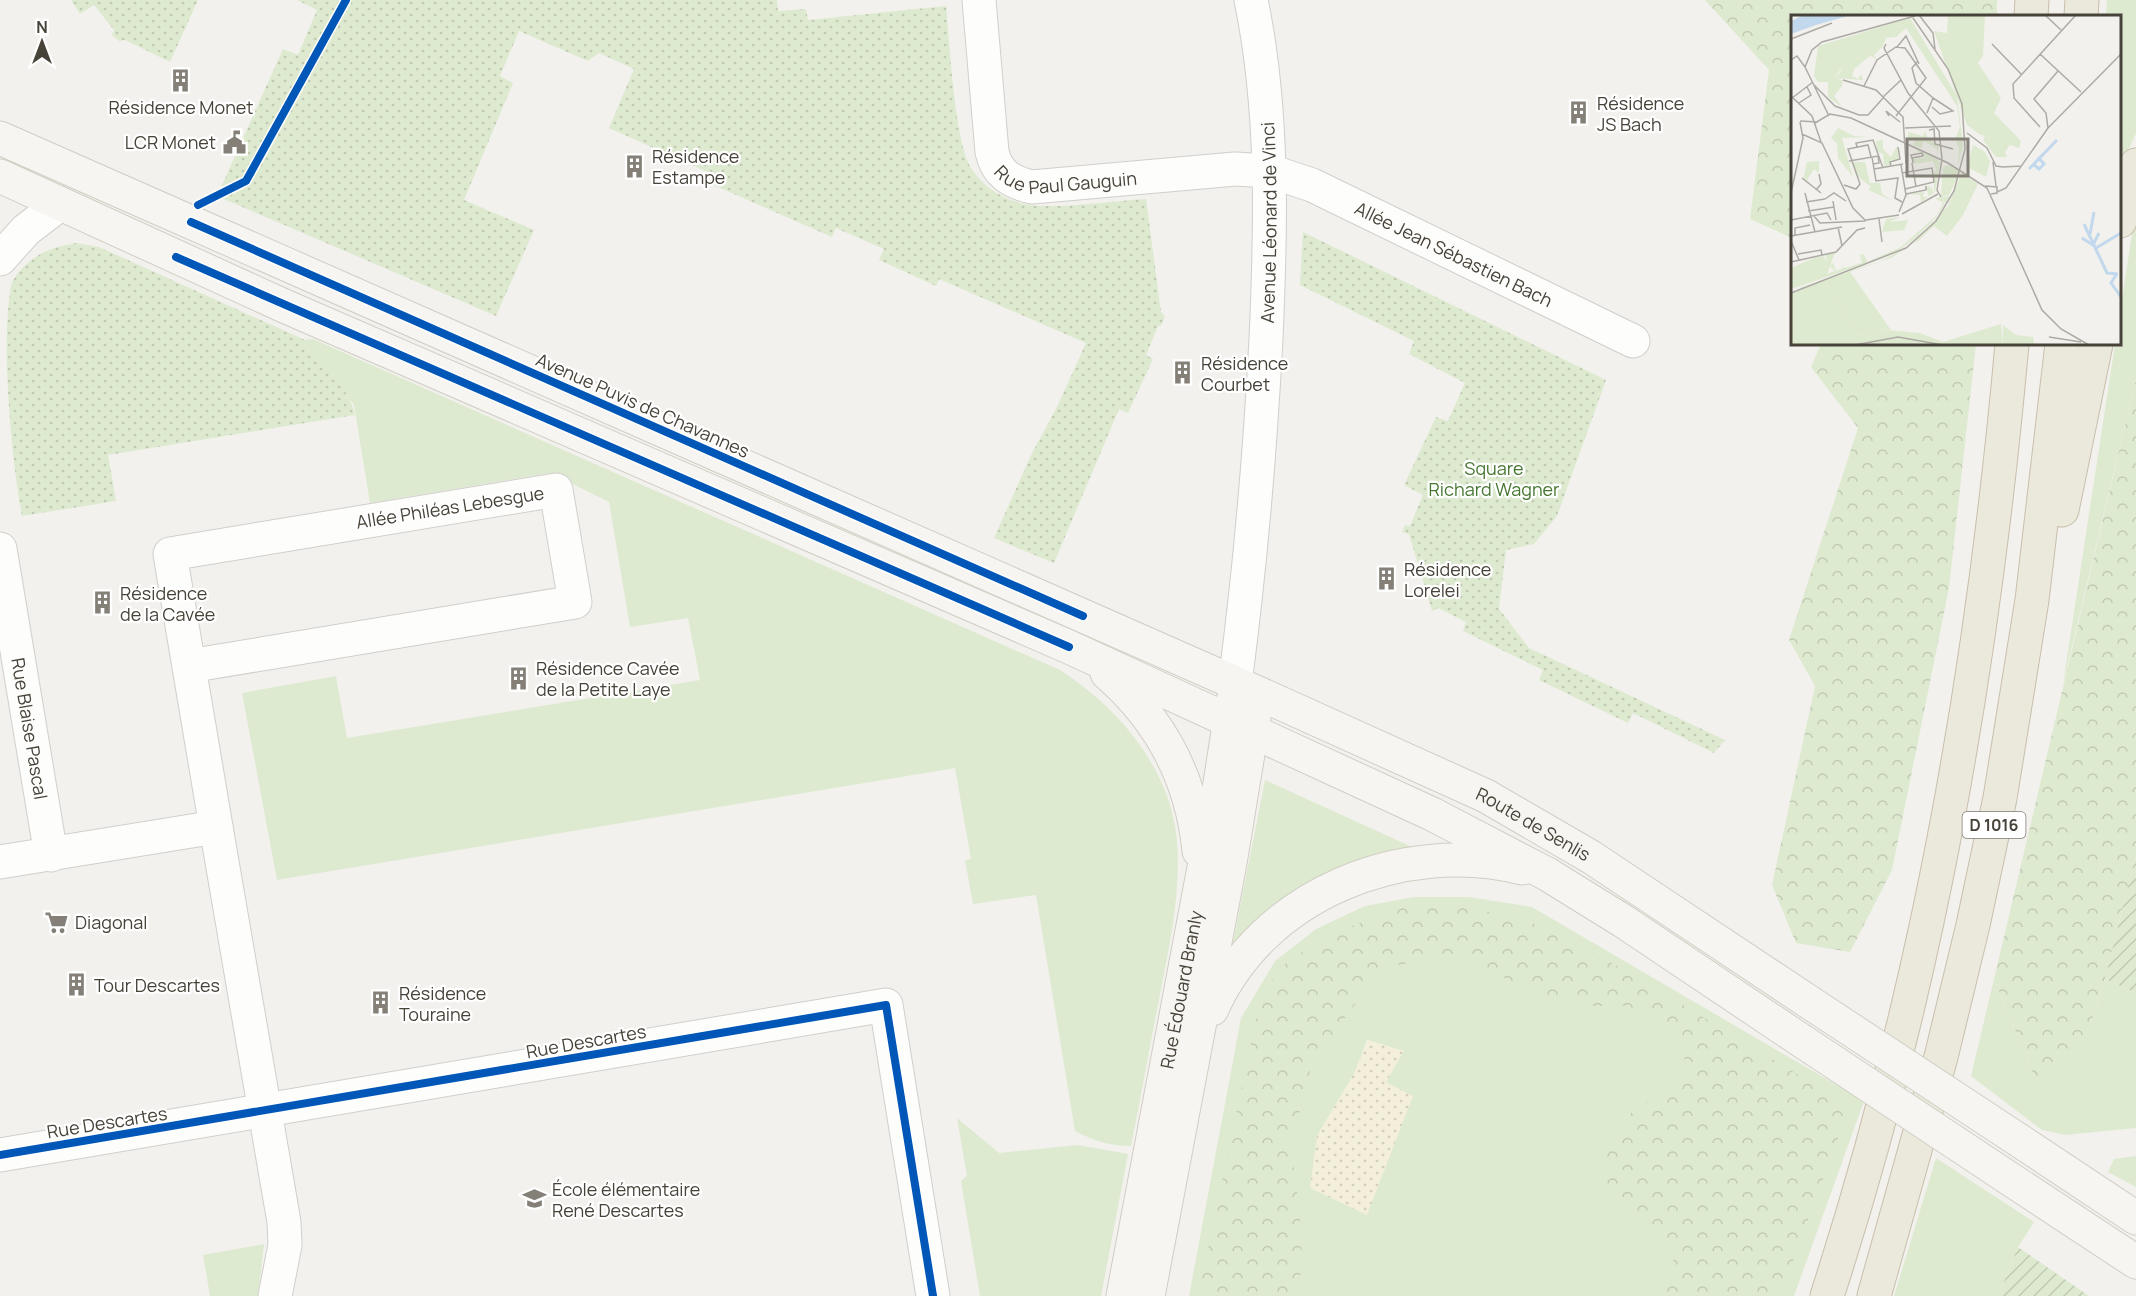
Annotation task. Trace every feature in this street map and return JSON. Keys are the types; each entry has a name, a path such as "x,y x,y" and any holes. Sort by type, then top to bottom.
{"highway":[{"path":"2031,15 2032,0"},
{"path":"2081,15 2082,0"},
{"path":"2121,218 2136,165"},
{"name":"D 1016","path":"1827,1296 1855,1208 1890,1080 1948,825 1977,655 2013,345"},
{"name":"D 1016","path":"2010,740 2030,612 2062,345"},
{"name":"D 1016","path":"1874,1296 1914,1157 1974,926 2010,740 2096,345"}],"main road":[{"name":"Avenue Puvis de Chavannes","path":"0,138 1247,688"},
{"path":"0,176 282,306 1088,656 1241,726"},
{"path":"1088,656 1142,707 1171,750 1184,782 1193,814 1200,862 1199,895"},
{"name":"Rue Édouard Branly","path":"1148,1296 1195,1047 1247,688"},
{"name":"Route de Senlis","path":"1247,688 1514,811 1591,857 2136,1218"},
{"name":"Rue Édouard Branly","path":"1123,1296 1199,895 1241,726"},
{"name":"Route de Senlis","path":"1241,726 1432,814 1547,874 1623,921 2136,1262"},
{"path":"1195,1047 1225,984 1250,950 1287,915 1331,888 1381,871 1431,862 1492,864 1547,874"}],"street":[{"name":"Rue Paul Gauguin","path":"978,0 992,152 999,170 1008,178 1032,187 1235,169 1270,171"},
{"name":"Avenue Léonard de Vinci","path":"1247,688 1263,601 1260,446 1270,251 1270,171 1260,64 1251,0"},
{"name":"Allée Jean Sébastien Bach","path":"1270,171 1312,185 1633,341"},
{"path":"0,259 26,230 60,204"},
{"name":"Allée Philéas Lebesgue","path":"189,666 575,602 556,490 170,554 263,1111 284,1222 285,1245 276,1296"},
{"name":"Rue Blaise Pascal","path":"0,549 51,855"},
{"path":"0,862 216,827"},
{"name":"Rue Descartes","path":"0,1155 886,1005 933,1296"}],"green space":[{"path":"71,0 198,0 170,62 125,40 119,41 112,35 114,30 94,5 80,14"},
{"path":"297,0 777,0 778,11 806,9 808,20 946,6 960,136 971,168 984,184 1011,200 1041,206 1146,199 1161,312 1165,316 1161,326 1158,326 1146,355 1153,359 1128,413 1119,409 1054,563 994,538 1032,453 1057,407 1086,343 939,279 936,286 879,260 884,249 836,228 832,237 709,183 712,174 609,128 634,69 599,53 588,61 519,31 500,76 513,83 464,200 534,230 496,316 217,196 283,49 298,55 317,10"},
{"path":"1705,0 1997,0 1997,15 1791,15 1791,238 1750,219 1769,70"},
{"path":"2107,0 2136,0 2136,133 2121,166 2121,15 2106,15"},
{"path":"2136,206 2136,379 2063,684 2115,345 2121,345 2121,307"},
{"name":"Square Richard Wagner","path":"1303,232 1606,380 1557,516 1534,544 1506,550 1499,609 1529,648 1725,740 1714,753 1633,713 1628,723 1539,680 1543,670 1463,631 1466,622 1438,608 1432,611 1409,534 1402,532 1405,525 1410,526 1423,495 1404,485 1436,417 1448,421 1465,383 1409,354 1414,341 1300,285"},
{"path":"76,243 99,247 305,340 301,346 341,386 355,415 108,455 116,501 22,516 8,397 7,333 12,282 25,266 40,255 57,247"},
{"path":"313,339 1060,670 1102,702 1138,742 1153,765 1173,814 1177,841 1174,918 1131,1146 1102,1142 1075,1131 1036,895 973,904 965,860 971,859 955,768 277,880 242,693 336,676 347,738 700,680 688,618 630,627 609,502 550,473 370,503 354,405 335,379 300,345 305,340"},
{"path":"1821,345 1976,345 1949,588 1892,870 1850,952 1796,943 1772,885 1815,686 1789,640 1858,428 1811,367"},
{"path":"2136,379 2136,853 2105,979 2090,1025 2066,1061 2043,1084 2032,1071 1994,979"},
{"path":"1265,780 1423,852 1230,958"},
{"path":"2136,853 2136,993 2105,979"},
{"path":"1414,897 1469,897 1532,907 1864,1101 1794,1296 1189,1296 1241,1018 1275,961 1316,929 1365,906","holes":["1367,1040 1403,1051 1386,1082 1317,1136 1355,1072"]},
{"path":"1462,905 1535,924 1625,970 1850,1106 1780,1296 1660,1296 1670,1285 1674,1256 1608,1193 1605,1149 1634,1109 1681,1084 1685,1054 1666,1029 1629,1006 1591,1006 1537,996 1462,954 1381,968 1312,1064 1291,1146 1302,1233 1301,1274 1289,1296 1198,1296 1259,1006 1278,969 1325,936 1405,907"},
{"path":"1994,979 2032,1071 2090,1025 2105,979 2136,993 2136,1128 2065,1135 2042,1130 1971,1076"},
{"path":"957,1118 999,1153 1078,1145 1128,1154 1101,1296 980,1296 961,1181 967,1176"},
{"path":"2136,1156 2136,1187 2108,1172 2114,1159"},
{"path":"1936,1158 2034,1222 2018,1247 1998,1296 1894,1296"},
{"path":"264,1244 258,1296 210,1296 203,1255"},
{"path":"2018,1247 2089,1296 1998,1296"}],"sand":[{"path":"1368,1040 1404,1051 1386,1082 1413,1096 1367,1215 1310,1188 1317,1136 1355,1072"}],"cycle path":[{"path":"198,205 246,181 346,0"},
{"path":"191,222 1083,616"},
{"path":"176,257 1069,647"},
{"path":"0,1155 886,1005 933,1296"}],"place":[{"name":"Résidence Monet","path":"181,81"},
{"name":"Résidence JS Bach","path":"1579,113"},
{"name":"LCR Monet","path":"234,142"},
{"name":"Résidence Estampe","path":"634,166"},
{"name":"Résidence Courbet","path":"1183,373"},
{"name":"Résidence Lorelei","path":"1386,579"},
{"name":"Résidence de la Cavée","path":"102,603"},
{"name":"Résidence Cavée de la Petite Laye","path":"518,678"},
{"name":"Diagonal","path":"57,922"},
{"name":"Tour Descartes","path":"76,985"},
{"name":"Résidence Touraine","path":"381,1003"},
{"name":"École élémentaire René Descartes","path":"534,1199"}]}
